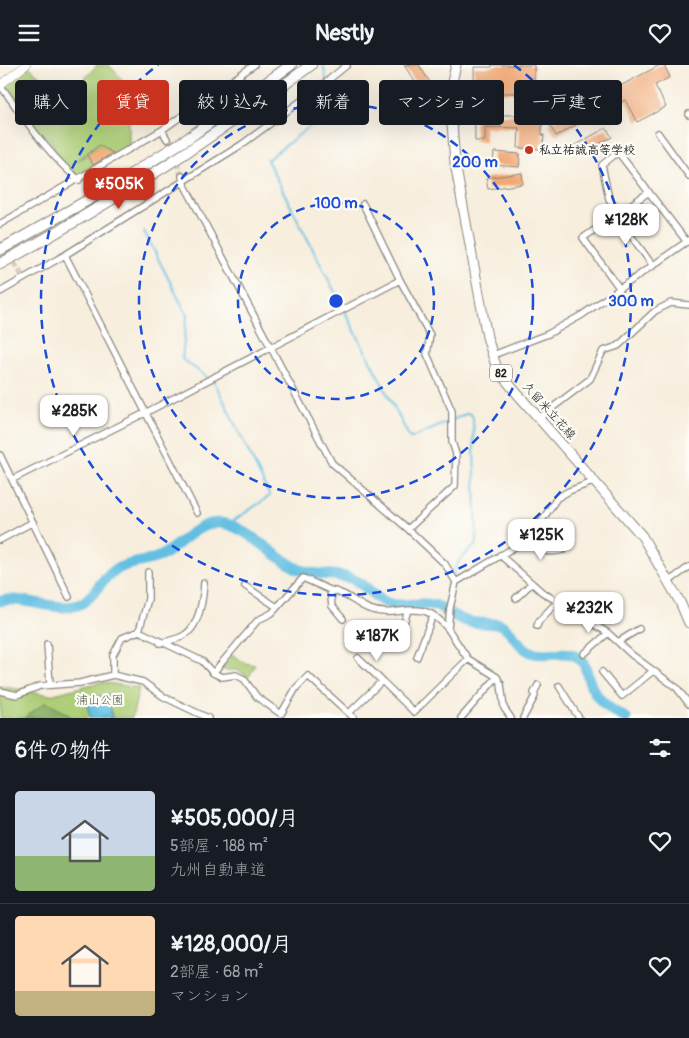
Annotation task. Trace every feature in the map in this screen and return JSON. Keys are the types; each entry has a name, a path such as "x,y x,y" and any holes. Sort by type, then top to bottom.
{"highway":[{"path":"0,250 109,188 190,137 291,65"},
{"path":"0,264 124,193 197,145 311,65"}],"main road":[{"path":"0,85 26,65"},
{"name":"久留米立花線","path":"456,65 452,82 451,110 455,163 487,337 498,369 514,391 642,536 680,602 689,623"}],"street":[{"path":"0,224 79,180 162,130 254,65"},
{"path":"0,292 65,255 182,179 241,145 347,65"},
{"path":"0,85 66,169 79,180"},
{"path":"162,130 167,139"},
{"path":"658,133 689,176"},
{"path":"493,355 548,334 582,315 653,266 688,241 618,152 602,165 609,199 617,214 653,266"},
{"path":"182,179 332,463 445,564 456,582 450,608 448,629"},
{"path":"620,289 583,238 649,192"},
{"path":"363,204 400,280 430,335 427,354 452,411 452,442 456,454 455,486 408,529"},
{"path":"65,255 196,513"},
{"path":"13,479 145,413 400,280"},
{"path":"539,418 590,379 603,351 618,346 655,311 671,303 689,305"},
{"path":"0,455 69,597"},
{"path":"456,582 530,538 557,498 569,491 593,482"},
{"path":"0,540 33,522"},
{"path":"530,538 545,552 552,553 563,550"},
{"path":"500,555 532,583 558,602 608,633 618,643 678,688 689,704"},
{"path":"668,582 689,567"},
{"path":"113,675 114,655 122,638 138,631 148,599 148,572"},
{"path":"213,673 258,620 272,613 303,579 330,590 341,592 368,608 379,611 421,609 439,618 468,659 497,677 501,684 504,708 511,718"},
{"path":"160,643 184,636 192,628 202,598 204,583"},
{"path":"516,597 532,583"},
{"path":"245,587 277,607"},
{"path":"330,590 332,607 343,619"},
{"path":"537,626 539,621 558,602"},
{"path":"397,645 408,610"},
{"path":"417,657 433,615"},
{"path":"618,643 639,629"},
{"path":"138,631 160,643 202,661 213,673 222,677 236,675 244,679 256,697 281,714 296,688 308,676 354,718"},
{"path":"584,654 608,633"},
{"path":"47,645 50,684"},
{"path":"358,658 414,712 468,659"},
{"path":"602,672 622,696 654,671"},
{"path":"0,691 18,695 40,686 88,682 113,675 143,682 164,697 208,718"},
{"path":"461,718 497,677"},
{"path":"350,713 382,681"},
{"path":"523,718 535,696 534,693 538,685"},
{"path":"559,686 579,718"}],"green space":[{"path":"27,65 45,80 15,80 15,105 0,85"},
{"path":"97,65 109,65 123,80 97,80 97,125 129,125 129,145 121,152 115,153 99,145 76,161 87,155 94,166 79,180 66,169 50,140 31,125 87,125 87,80 83,80"},
{"path":"233,655 245,663 255,665 249,677 237,670 219,670"},
{"name":"浦山公園","path":"101,682 139,688 132,718 0,718 0,686 50,695"},
{"path":"46,702 74,718 24,718"}],"water":[{"path":"108,694 112,718 90,718 86,699"}],"building":[{"path":"404,65 419,65 429,80 414,80"},
{"path":"492,65 534,65 534,80 514,80 514,93 504,93 504,80 474,80 474,67 492,67"},
{"path":"660,65 664,65 670,77 655,85 666,107 637,122 625,100 622,102 622,85"},
{"path":"504,115 514,115 514,125 542,125 542,135 544,135 543,149 518,148 519,128 485,127 485,141 475,141 475,125 504,125"},
{"path":"550,125 576,125 556,136"},
{"path":"606,128 612,137 578,155 573,146"},
{"path":"99,145 113,153 93,165 87,155"},
{"path":"494,152 520,154 519,167 493,165"},
{"path":"522,173 523,184 488,189 486,178"}],"waterway":[{"path":"323,65 332,102 331,110 267,160 410,438 468,413 473,418 477,544 459,561 454,575"},
{"path":"144,231 187,315 182,359 215,383 270,496 227,525"},
{"path":"0,601 20,600 63,607 82,603 116,569 161,556 203,526 220,523 241,530 301,570 344,576 355,580 387,603 397,605 434,605 466,621 500,624 526,650 531,652 537,654 563,653 575,655 584,663 589,680 599,698 608,707 626,718"}],"tunnel":[{"path":"167,139 182,176"},
{"path":"0,242 24,278"}],"place":[{"name":"私立祐誠高等学校","path":"529,150"}]}
